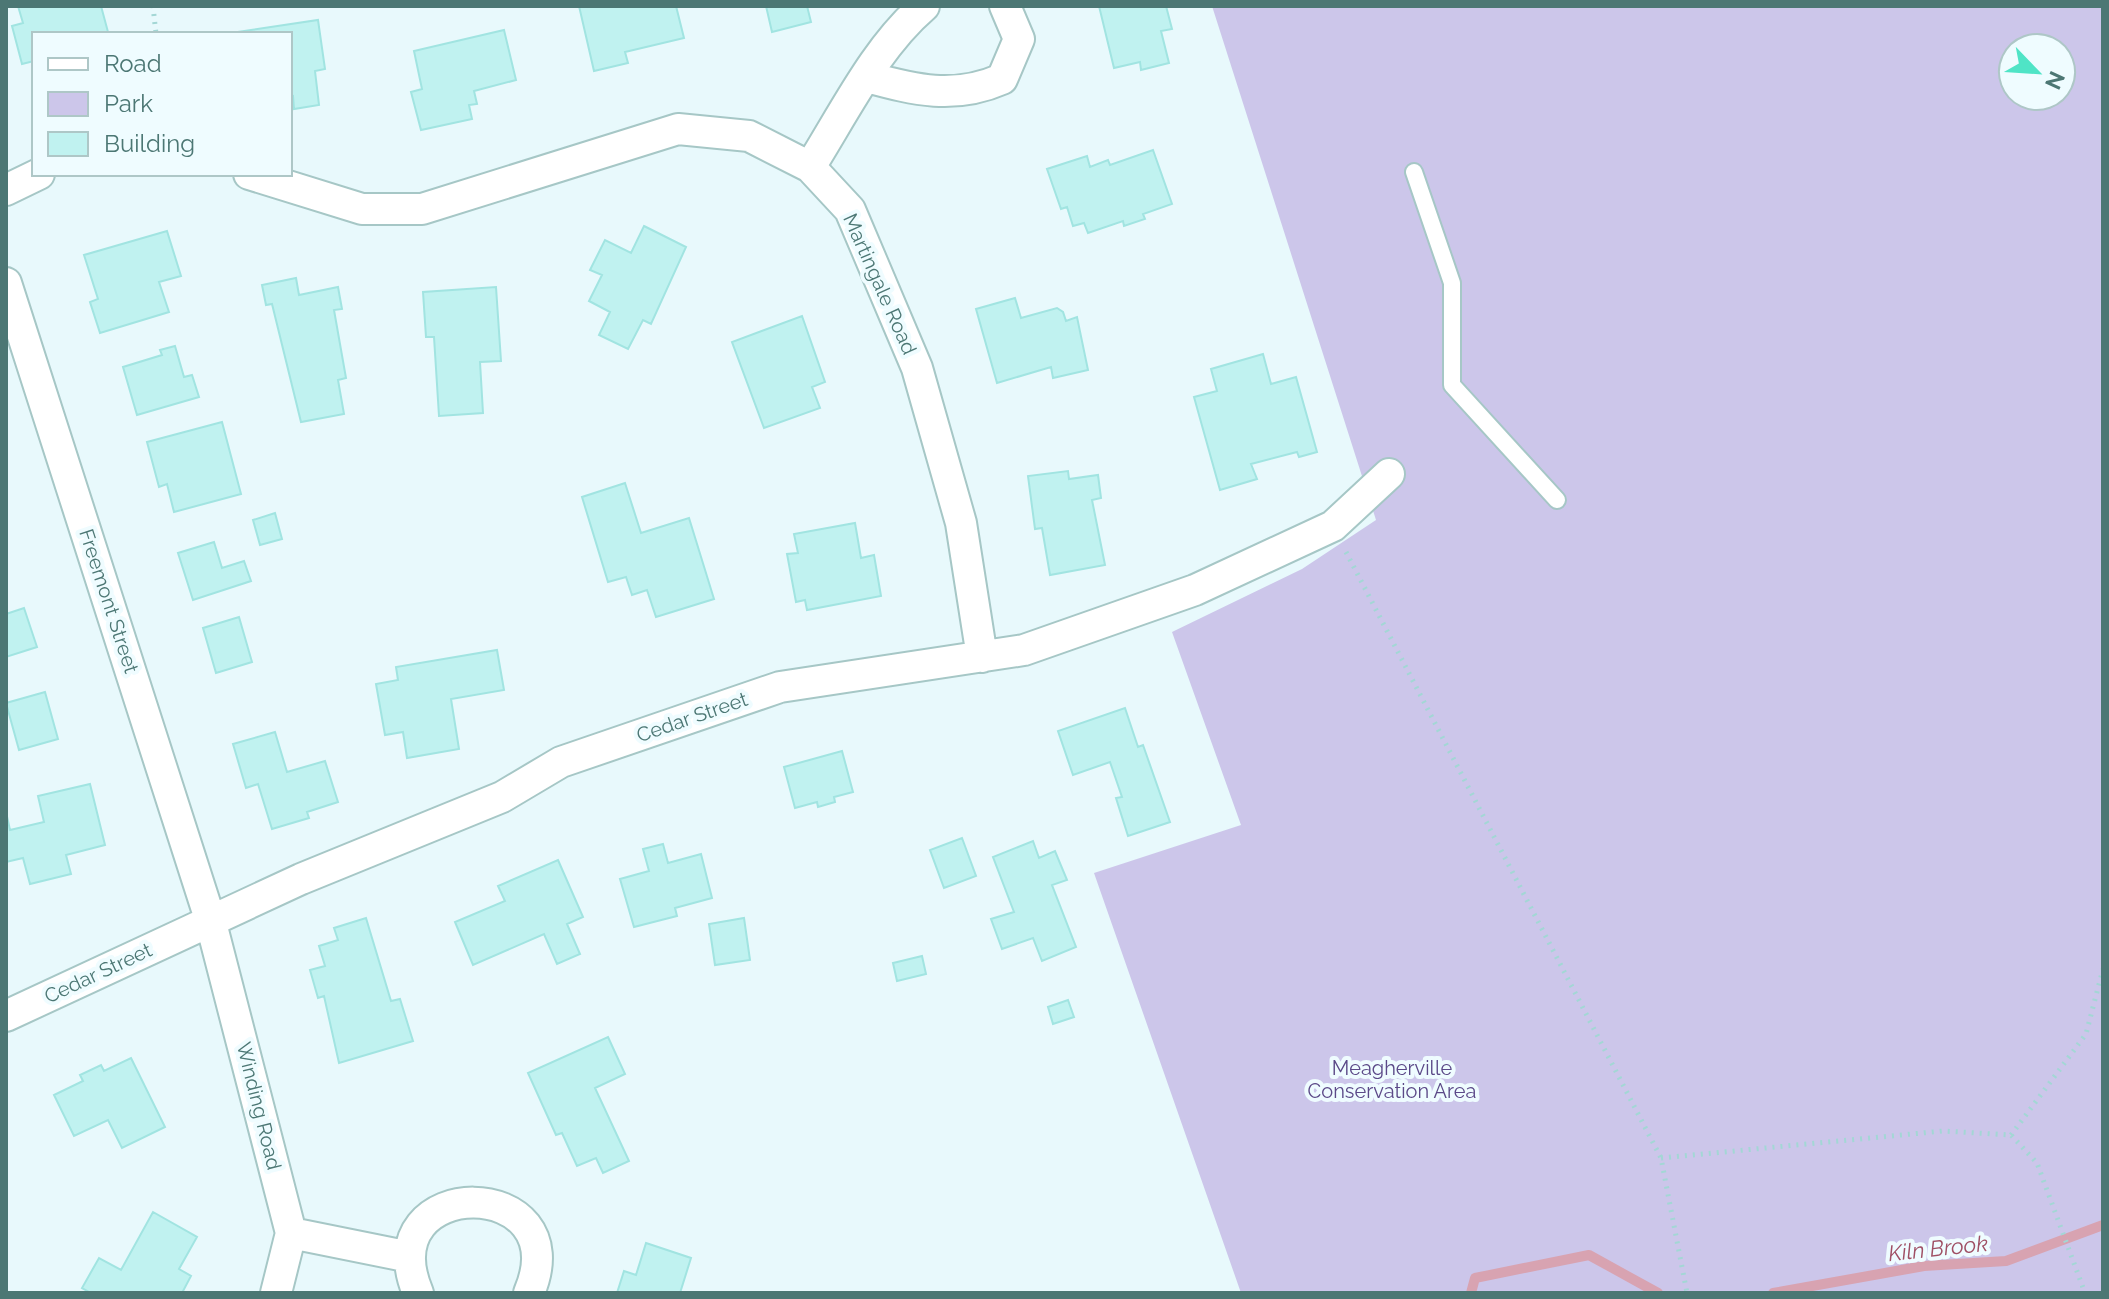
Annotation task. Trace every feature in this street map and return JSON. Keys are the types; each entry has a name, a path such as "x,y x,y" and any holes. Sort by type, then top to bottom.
{"street":[{"path":"810,167 867,77 911,17 924,6"},
{"path":"867,77 917,91 974,91 1002,79 1019,39 1005,6"},
{"name":"Martingale Road","path":"255,176 362,209 422,209 678,129 749,136 810,167 850,210 917,368 961,523 982,657"},
{"path":"6,190 35,176"},
{"name":"Freemont Street","path":"6,283 210,919"},
{"name":"Cedar Street","path":"6,1016 210,919 502,797 561,762 780,687 1024,650 1195,590 1333,526 1389,474"},
{"name":"Winding Road","path":"210,919 291,1233 276,1293"},
{"path":"418,1293 412,1279 410,1257 415,1239 440,1210 457,1202 495,1204 511,1213 526,1229 535,1249 536,1271 529,1293"},
{"path":"291,1233 410,1257"}],"lane":[{"path":"1414,172 1452,283 1452,385 1557,500"}],"path":[{"path":"153,6 156,32"},
{"path":"1333,526 1661,1158 1687,1290"},
{"path":"2011,1135 2086,1034 2103,969"},
{"path":"1661,1158 1943,1131 2011,1135 2037,1163 2058,1212 2085,1293"}],"green space":[{"name":"Meagherville Conservation Area","path":"1212,6 2103,6 2103,1293 1241,1293 1094,873 1241,825 1172,632 1302,569 1376,520"}],"building":[{"path":"18,6 101,6 108,32 32,32 32,62 22,64 12,26 23,23"},
{"path":"579,6 676,6 684,38 625,52 628,63 594,71"},
{"path":"766,6 807,6 811,22 772,32"},
{"path":"1099,6 1166,6 1172,29 1161,31 1169,63 1141,70 1140,62 1114,68"},
{"path":"318,20 325,69 315,71 319,105 294,109 292,32 237,32"},
{"path":"504,30 516,80 474,91 477,104 469,105 472,119 421,130 411,92 422,89 414,51"},
{"path":"1153,150 1172,204 1143,214 1145,219 1124,226 1123,221 1088,233 1084,223 1073,226 1067,207 1061,209 1047,169 1087,156 1090,167 1108,160 1110,165"},
{"path":"644,226 686,247 651,324 643,320 628,349 599,335 610,312 589,301 602,275 590,270 605,240 631,253"},
{"path":"167,231 181,276 159,282 169,312 100,333 90,302 98,299 84,255"},
{"path":"296,278 299,295 338,287 342,309 334,310 346,378 338,380 344,414 301,422 272,304 266,305 262,285"},
{"path":"496,287 501,361 480,362 483,413 439,416 434,337 426,337 423,292"},
{"path":"1015,298 1021,318 1057,308 1063,312 1066,321 1077,317 1088,370 1053,378 1051,367 997,383 976,309"},
{"path":"802,316 825,382 812,387 820,408 764,428 732,342"},
{"path":"175,346 184,377 192,375 199,397 137,415 123,367 162,355 160,350"},
{"path":"1263,354 1271,384 1296,377 1317,452 1299,457 1297,452 1251,464 1257,479 1220,490 1194,397 1217,391 1211,369"},
{"path":"222,422 241,494 174,512 167,484 159,487 147,442"},
{"path":"1068,471 1069,479 1098,475 1101,498 1092,500 1105,565 1050,575 1042,528 1035,529 1028,476"},
{"path":"625,483 641,533 689,518 714,599 656,617 647,590 632,595 626,577 608,582 582,497"},
{"path":"275,513 282,539 260,545 253,520"},
{"path":"855,523 861,558 874,555 881,596 807,610 805,600 796,602 787,554 798,553 794,534"},
{"path":"214,542 222,568 244,561 251,581 193,600 178,553"},
{"path":"24,608 37,647 6,657 6,614"},
{"path":"239,617 252,662 216,673 203,628"},
{"path":"497,650 504,690 451,699 459,749 407,758 403,732 385,735 376,684 398,680 396,667"},
{"path":"45,692 58,739 19,750 6,703"},
{"path":"1125,708 1138,747 1143,745 1170,822 1128,836 1116,798 1122,797 1110,762 1073,775 1058,731"},
{"path":"275,732 287,772 325,761 338,802 307,812 309,818 272,829 258,784 246,788 233,744"},
{"path":"842,751 853,792 834,797 835,802 818,807 817,802 795,808 784,767"},
{"path":"90,784 105,845 66,855 71,874 30,884 23,858 6,862 6,812 10,830 44,822 38,796"},
{"path":"962,838 976,876 944,888 930,850"},
{"path":"1033,841 1039,858 1055,851 1067,880 1052,885 1076,947 1042,961 1033,938 1002,949 991,919 1014,912 993,857"},
{"path":"663,844 668,863 701,854 712,898 675,908 677,916 634,927 620,879 649,871 643,849"},
{"path":"558,860 583,917 567,924 580,954 557,964 544,934 473,965 455,922 505,901 498,886"},
{"path":"366,918 391,1001 400,999 413,1041 339,1063 324,996 318,998 310,970 325,966 319,946 338,940 334,928"},
{"path":"744,918 750,960 715,965 709,924"},
{"path":"922,956 926,974 897,981 893,963"},
{"path":"1068,1000 1074,1017 1053,1024 1048,1007"},
{"path":"608,1037 625,1074 595,1088 629,1161 603,1173 596,1158 577,1166 562,1133 556,1135 528,1073"},
{"path":"131,1058 165,1127 122,1148 108,1120 74,1136 54,1095 83,1081 80,1075 101,1065 104,1071"},
{"path":"153,1212 197,1237 179,1269 191,1276 182,1293 91,1293 82,1288 99,1258 121,1270"},
{"path":"646,1243 691,1258 680,1293 617,1293 624,1271 636,1275"}],"waterway":[{"name":"Kiln Brook","path":"1773,1293 1924,1266 2006,1261 2103,1225"},
{"name":"Kiln Brook","path":"1471,1293 1475,1278 1589,1255 1658,1293"}]}
